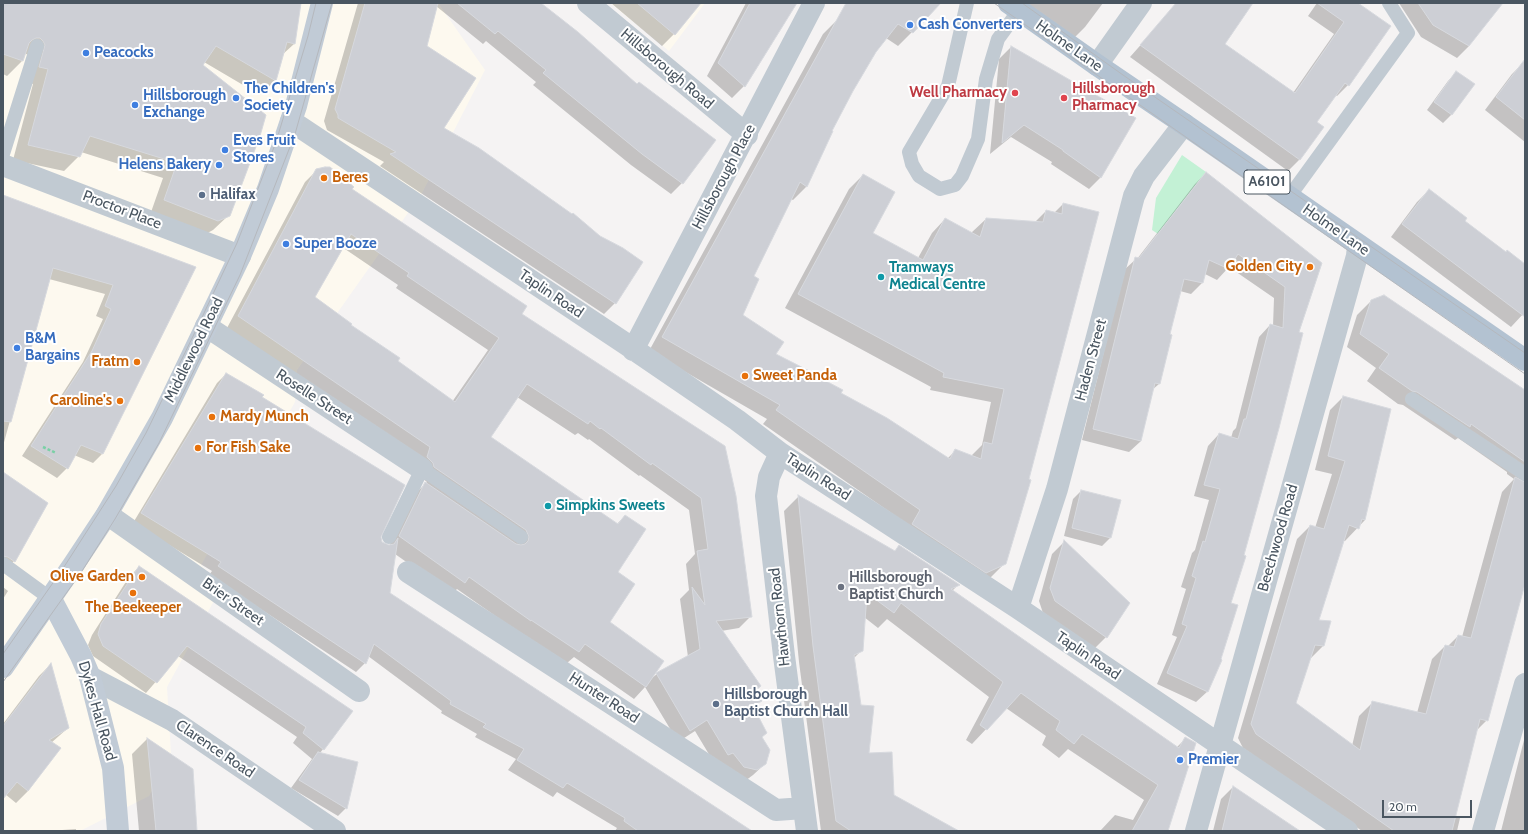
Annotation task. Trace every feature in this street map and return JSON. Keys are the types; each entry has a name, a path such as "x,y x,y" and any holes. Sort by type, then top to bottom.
{"main road":[{"name":"Holme Lane","path":"1015,7 1525,360"}],"street":[{"name":"Middlewood Road","path":"3,667 107,514 162,418 240,256 268,189 290,121 310,52 322,3"},
{"name":"Hillsborough Road","path":"588,3 747,135"},
{"name":"Hillsborough Place","path":"633,350 747,135 814,3"},
{"path":"1097,65 1141,3"},
{"name":"Taplin Road","path":"290,121 737,420 780,453 1018,608 1347,831"},
{"name":"Haden Street","path":"1018,608 1057,489 1134,196 1144,176 1184,124"},
{"name":"Proctor Place","path":"3,165 240,256"},
{"name":"Beechwood Road","path":"1196,831 1357,256 1358,245"},
{"name":"Roselle Street","path":"206,326 422,469"},
{"name":"Hawthorn Road","path":"780,453 769,477 766,496 784,656 807,831"},
{"name":"Brier Street","path":"107,514 359,691"},
{"name":"Hunter Road","path":"408,572 776,810 804,808"},
{"name":"Dykes Hall Road","path":"50,599 81,656 90,677 112,768 118,831"},
{"name":"Clarence Road","path":"90,677 172,720 334,830"},
{"path":"1483,831 1525,684"}],"lane":[{"path":"967,3 948,86 909,152 912,164 918,176 940,189 955,185 962,176 978,139 986,79 998,39 1014,17 1015,7"},
{"path":"1289,197 1408,34 1389,3"},
{"path":"3,154 37,46"},
{"path":"1412,399 1525,474"},
{"path":"389,537 422,469 521,537"},
{"path":"3,564 50,599"}],"path":[{"path":"43,447 56,453"}],"shaded area":[{"path":"3,3 438,3 485,70 422,193 297,370 295,402 201,565 222,586 167,687 171,754 149,796 80,831 3,831"},
{"path":"610,3 705,3 669,51"}],"green space":[{"path":"1182,155 1206,172 1158,234 1152,230 1156,198"}],"building":[{"name":"Hillsborough Exchange","path":"3,3 301,3 295,44 287,42 276,81 216,46 203,65 266,115 260,136 230,216 218,221 164,200 177,163 90,136 80,157 28,145 48,69 39,67 45,45 40,38 32,40 29,43 23,61 3,54"},
{"path":"365,3 438,3 427,46 476,78 444,128 479,148 572,214 573,213 600,236 623,248 643,262 616,304 390,154 396,152 338,118 335,109"},
{"path":"457,3 541,3 578,32 637,84 639,82 716,140 683,184 642,154 543,73 546,70 498,31 495,34"},
{"path":"637,3 701,3 675,35"},
{"path":"750,3 797,3 745,87 718,63"},
{"path":"846,3 941,3 913,33 898,24 876,52 832,131 807,187 800,182 754,276 759,279 743,315 784,342 776,354 825,379 824,380 843,390 841,393 887,418 950,459 955,449 981,459 984,442 992,444 1004,389 943,377 944,373 798,294 863,174 895,192 873,233 923,260 945,218 980,237 986,218 1043,222 1046,210 1062,214 1063,203 1099,212 1029,479 1031,480 1006,564 986,573 912,524 920,510 776,410 780,405 662,337"},
{"path":"1176,3 1253,3 1225,44 1295,93 1344,22 1317,3 1358,3 1391,26 1349,86 1345,83 1317,122 1324,127 1300,160 1140,45"},
{"path":"1418,3 1503,3 1469,46 1433,25"},
{"path":"1011,46 1136,118 1101,178 1063,150 1024,125 1002,143"},
{"path":"1525,59 1525,120 1496,97"},
{"path":"1456,71 1475,84 1452,115 1434,102"},
{"path":"330,167 354,187 352,189 527,306 522,314 725,446 736,496 752,617 716,621 761,686 756,690 762,701 753,706 767,733 762,737 770,750 766,764 757,770 744,767 733,753 728,755 707,720 690,731 656,673 700,649 692,587 705,605 697,551 708,549 701,498 652,463 651,465 590,421 588,424 527,384 491,437 618,524 625,515 646,529 618,572 635,584 610,622 664,661 646,687 585,644 579,652 531,621 469,577 465,583 399,536 425,482 516,544 525,544 529,537 526,530 434,467 433,463 427,457 430,447 238,316 316,169","holes":["351,234 409,273 407,276 499,338 455,402 398,361 400,358 351,325 352,324 315,297"]},
{"path":"1206,172 1322,263 1299,332 1303,333 1279,428 1244,555 1246,556 1231,603 1238,605 1221,659 1222,660 1208,692 1167,673 1187,626 1182,624 1196,578 1192,576 1203,541 1205,542 1220,489 1204,485 1219,433 1238,439 1244,419 1246,419 1270,324 1283,328 1285,287 1238,254 1229,269 1209,260 1203,283 1184,279 1170,334 1172,335 1160,384 1155,383 1141,441 1093,429 1135,257 1139,258"},
{"path":"1429,189 1467,218 1465,221 1506,252 1507,250 1525,264 1525,317 1402,224"},
{"path":"3,195 196,267 103,454 81,445 68,469 31,446 92,351 111,309 105,306 113,285 53,268 11,422 3,421"},
{"path":"1384,295 1525,390 1525,462 1471,424 1470,427 1417,392 1412,391 1379,368 1389,354 1360,334 1371,300"},
{"path":"226,373 264,395 262,397 405,485 381,537 382,542 389,545 394,544 398,538 390,593 752,831 638,831 624,821 625,818 567,783 563,788 517,760 524,749 483,727 486,724 450,704 451,701 374,644 366,664 218,566 221,562 141,513"},
{"path":"1343,396 1391,409 1365,520 1362,519 1359,529 1349,525 1319,620 1331,621 1324,646 1315,645 1296,703 1360,750 1372,701 1426,714 1445,645 1454,647 1458,635 1471,638 1515,477 1525,482 1525,584 1488,721 1480,719 1452,831 1394,831 1256,734 1251,724 1310,525 1324,529 1345,461 1328,456"},
{"path":"3,472 48,503 15,562 8,557 3,556"},
{"path":"1081,490 1121,500 1111,538 1072,528"},
{"path":"798,495 895,551 899,545 960,585 951,589 1179,748 1185,737 1196,743 1168,831 1132,831 1158,785 1082,734 1074,744 1056,730 1060,721 1021,693 987,730 980,725 1003,682 901,603 894,613 867,593 863,651 854,655 861,705 874,706 869,753 892,752 894,795 959,831 851,831 836,821 813,646"},
{"path":"1064,540 1130,603 1107,638 1055,601 1050,588"},
{"path":"139,566 353,711 324,750 303,733 306,727 187,646 157,683 103,646 98,634 101,624"},
{"path":"51,663 69,728 49,740 61,748 28,791 17,782 3,799 3,726"},
{"path":"147,738 193,769 197,831 156,831"},
{"path":"318,752 358,762 347,809 299,780"},
{"path":"1233,786 1300,831 1222,831"}],"tram line":[{"path":"3,654 62,570 116,486 146,433 197,328 237,243 276,142 308,36 316,3"},
{"path":"3,682 82,571 115,519 159,443 240,275 295,134 332,3"},
{"path":"994,3 1525,374"},
{"path":"1022,3 1123,75 1525,353"}],"place":[{"name":"Cash Converters","path":"910,25"},
{"name":"Peacocks","path":"86,53"},
{"name":"Well Pharmacy","path":"1015,93"},
{"name":"The Children's Society","path":"236,98"},
{"name":"Hillsborough Pharmacy","path":"1064,98"},
{"name":"Hillsborough Exchange","path":"135,105"},
{"name":"Eves Fruit Stores","path":"225,150"},
{"name":"Helens Bakery","path":"219,165"},
{"name":"Beres","path":"324,178"},
{"name":"Halifax","path":"202,195"},
{"name":"Super Booze","path":"286,244"},
{"name":"Golden City","path":"1310,267"},
{"name":"Tramways Medical Centre","path":"881,277"},
{"name":"B&M Bargains","path":"17,348"},
{"name":"Fratm","path":"137,362"},
{"name":"Sweet Panda","path":"745,376"},
{"name":"Caroline's","path":"120,401"},
{"name":"Mardy Munch","path":"212,417"},
{"name":"For Fish Sake","path":"198,448"},
{"name":"Simpkins Sweets","path":"548,506"},
{"name":"Olive Garden","path":"142,577"},
{"name":"Hillsborough Baptist Church","path":"841,587"},
{"name":"The Beekeeper","path":"133,593"},
{"name":"Hillsborough Baptist Church Hall","path":"716,704"},
{"name":"Premier","path":"1180,760"}]}
